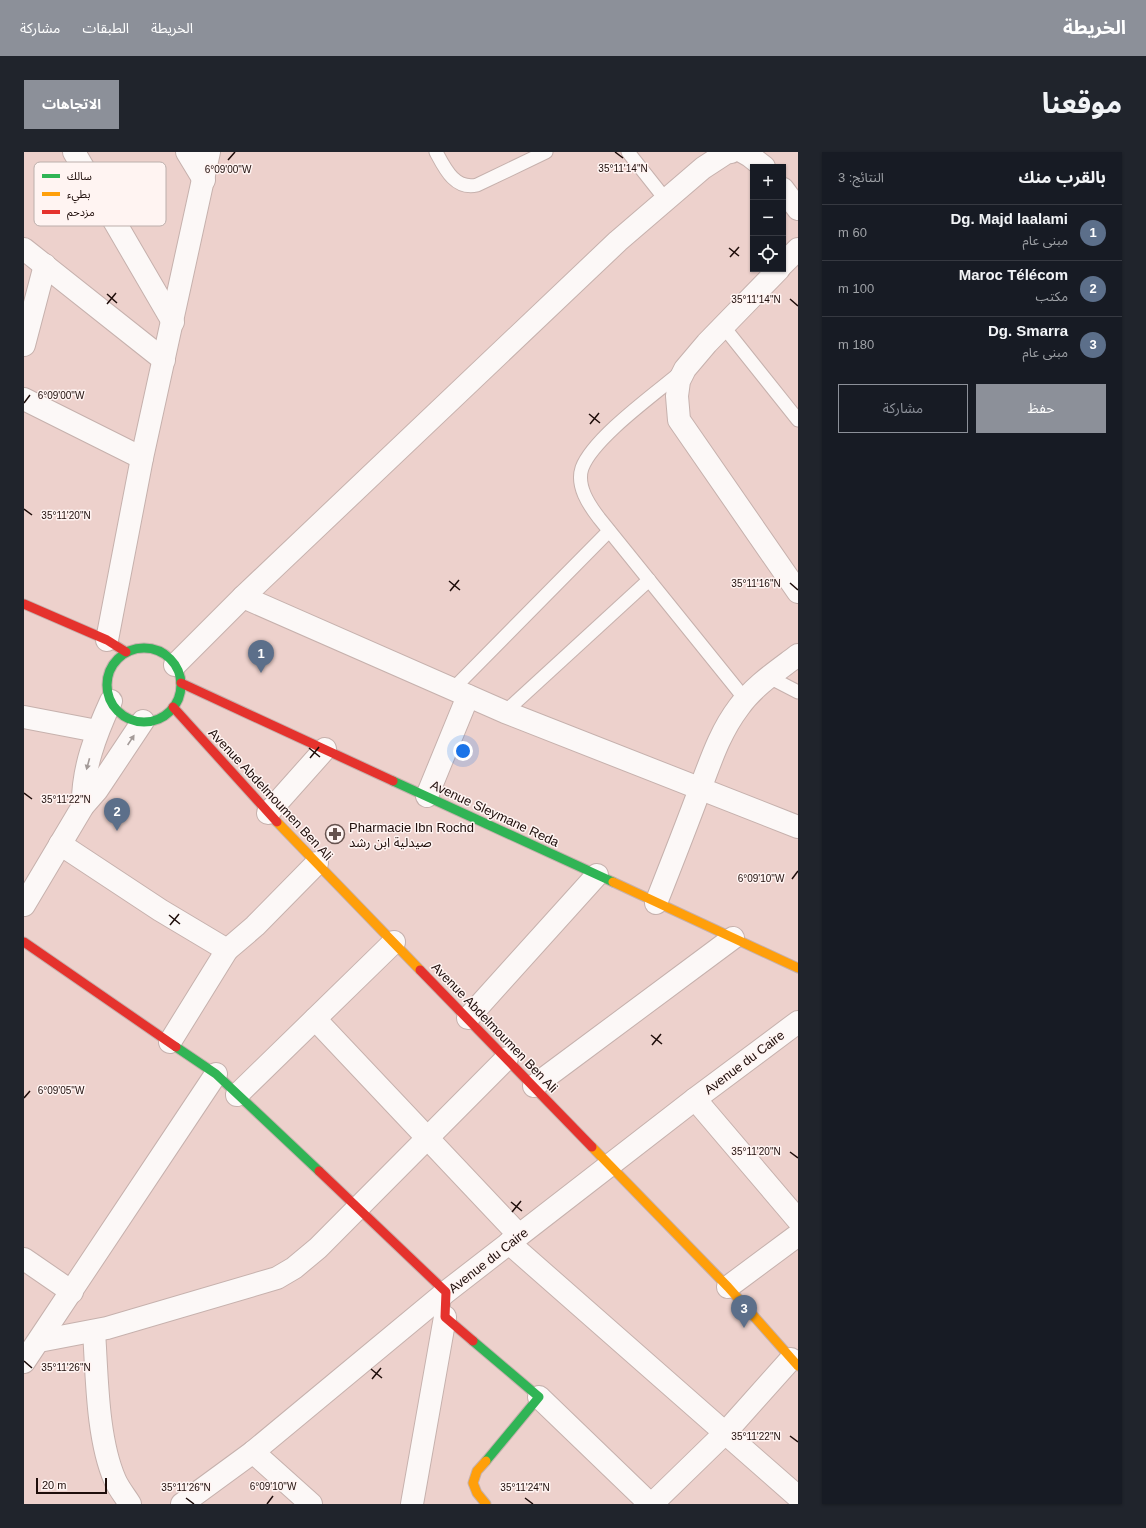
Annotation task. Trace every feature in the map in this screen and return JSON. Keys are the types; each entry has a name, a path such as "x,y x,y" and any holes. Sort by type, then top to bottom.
{"street":[{"path":"74,152 80,162"},
{"path":"186,152 204,180"},
{"path":"107,640 142,458 204,180 208,152"},
{"path":"178,674 243,597 618,241 703,168 726,153 731,152"},
{"path":"743,152 760,164"},
{"path":"786,193 798,209"},
{"path":"117,226 173,322"},
{"path":"24,249 164,360"},
{"path":"786,261 798,249"},
{"path":"24,345 45,265"},
{"path":"776,272 723,326 685,369 679,381 677,396 679,420 798,592"},
{"path":"24,399 142,458"},
{"path":"243,597 505,712 701,787 798,827"},
{"path":"24,604 107,640 126,652"},
{"path":"135,649 153,649 169,658 178,674 180,692 173,707 160,718 143,722 124,716 116,709 111,701 107,688 108,673 112,665 126,652 135,649"},
{"path":"656,903 701,787 710,758 724,728 745,699 769,677 798,655"},
{"name":"Avenue Sleymane Reda","path":"178,674 325,749 798,968"},
{"path":"427,796 460,693"},
{"path":"83,806 85,777 97,731 111,701"},
{"name":"Avenue Abdelmoumen Ben Ali","path":"173,707 268,813 728,1287 795,1363"},
{"path":"24,717 97,731"},
{"path":"26,899 83,806 97,790 143,722"},
{"path":"268,813 325,749"},
{"path":"60,844 160,910 227,950"},
{"path":"170,1042 227,950 255,926 317,863"},
{"path":"468,1018 597,875"},
{"path":"534,1086 732,938"},
{"path":"24,942 216,1074 446,1292 446,1317 412,1504"},
{"path":"238,1095 394,942"},
{"path":"315,1019 427,1138 514,1239 725,1434 798,1497"},
{"name":"Avenue du Caire","path":"182,1504 253,1452 446,1292 695,1098 798,1022"},
{"path":"39,1341 94,1331 277,1278 294,1268 318,1248 507,1058"},
{"path":"24,1362 216,1074"},
{"path":"695,1098 795,1210"},
{"path":"728,1287 798,1235"},
{"path":"24,1259 72,1292"},
{"path":"446,1317 539,1397 651,1504 725,1434 795,1363"},
{"path":"94,1331 98,1396 108,1461 116,1482 130,1504"},
{"path":"486,1504 477,1493 473,1483 477,1471 539,1397"},
{"path":"253,1452 311,1504"}],"lane":[{"path":"436,152 445,168 455,180 462,185 469,187 477,185 523,157 546,152"},
{"path":"628,152 666,200"},
{"path":"723,326 798,420"},
{"path":"685,369 608,435 590,455 582,468 582,483 586,500 609,531 745,699"},
{"path":"460,693 609,531"},
{"path":"505,712 649,580"},
{"path":"769,677 798,692"}],"traffic: fast":[{"path":"144,648 158,651 170,659 178,671 181,685 178,699 170,711 158,719 144,722 130,719 118,711 110,699 107,685 110,671 118,659 130,651 144,648"},
{"path":"393,781 613,882"},
{"path":"176,1047 216,1074 319,1171"},
{"path":"473,1341 539,1397 486,1461"}],"traffic: slow":[{"path":"277,822 420,970"},
{"path":"613,882 798,968"},
{"path":"592,1147 728,1287 798,1366"},
{"path":"486,1461 477,1471 473,1483 477,1493 486,1504"}],"traffic: jam":[{"path":"24,604 107,640 126,652"},
{"path":"181,683 393,781"},
{"path":"173,707 277,822"},
{"path":"24,942 176,1047"},
{"path":"420,970 592,1147"},
{"path":"319,1171 446,1292 445,1317 473,1341"}],"place":[{"name":"Dg. Majd laalami","path":"261,673"},
{"name":"Maroc Télécom","path":"117,831"},
{"name":"Pharmacie Ibn Rochd صيدلية ابن رشد","path":"335,834"},
{"name":"Dg. Smarra","path":"744,1328"}]}
